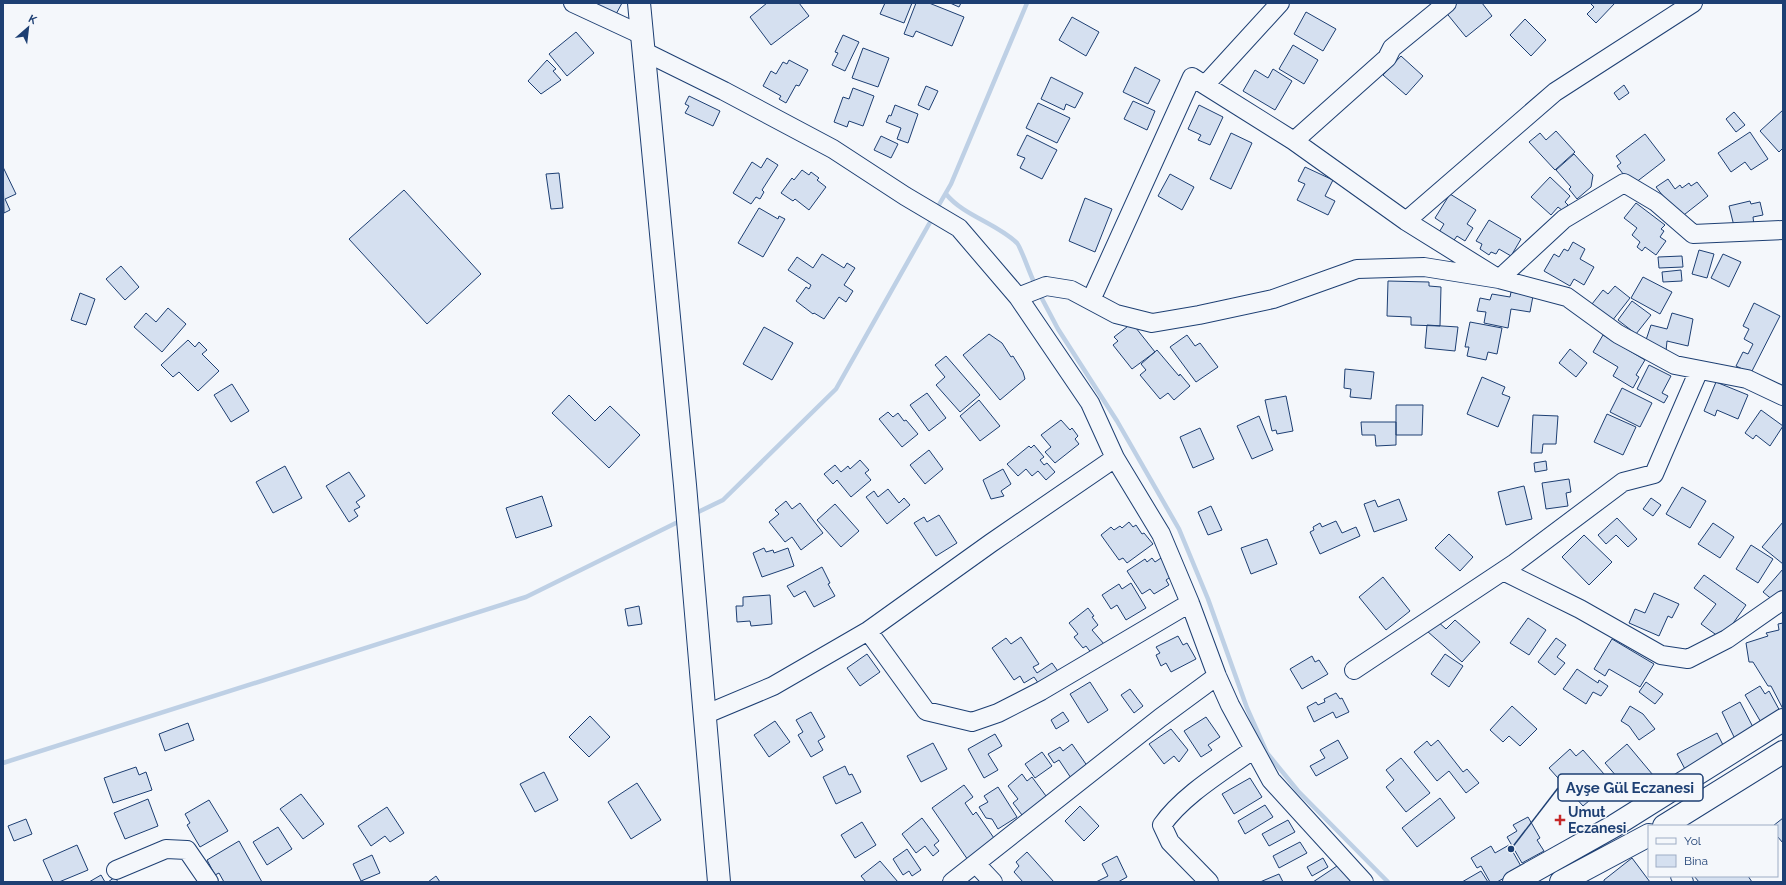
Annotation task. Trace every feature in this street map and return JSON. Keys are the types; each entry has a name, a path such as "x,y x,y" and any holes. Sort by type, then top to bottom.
{"main road":[{"path":"639,3 685,485 719,882"},
{"path":"1514,882 1614,826 1783,720"},
{"path":"1666,825 1783,752"},
{"path":"1561,882 1648,836"}],"street":[{"path":"573,3 724,91 833,149 905,196 959,228 1024,295 1090,403 1116,458 1160,534 1190,603 1217,676 1230,705 1271,780 1364,882"},
{"path":"1205,85 1280,3"},
{"path":"1294,141 1387,58 1392,48 1447,3"},
{"path":"1406,221 1555,92 1693,3"},
{"path":"1091,300 1192,77 1294,141 1406,221 1499,279"},
{"path":"1499,279 1564,219 1624,183 1656,202 1693,234 1783,230"},
{"path":"1024,295 1046,286 1071,290 1116,314 1152,323 1273,300 1357,269 1424,267 1499,279 1567,297 1618,334 1675,365 1747,379 1783,396"},
{"path":"1354,670 1503,570 1623,482 1654,474 1699,370"},
{"path":"704,715 773,686 868,631 991,543 1116,458"},
{"path":"1503,570 1580,609 1661,655 1688,659 1727,639 1783,600"},
{"path":"868,631 926,711 972,722 998,713 1041,691 1190,603"},
{"path":"952,882 1160,718 1217,676"},
{"path":"1209,882 1170,842 1162,825 1169,815 1202,786 1254,749"},
{"path":"116,870 166,849 187,850 209,882"},
{"path":"976,864 993,882"}],"building":[{"path":"581,3 622,3 615,16"},
{"path":"767,3 799,3 809,16 771,45 750,17"},
{"path":"885,3 912,3 904,23 880,14"},
{"path":"916,3 929,3 964,17 952,46 916,31 913,37 904,34"},
{"path":"950,3 961,3 959,7"},
{"path":"1453,3 1482,3 1492,16 1466,37 1444,10"},
{"path":"1590,3 1615,3 1596,23 1587,14 1594,7"},
{"path":"1306,12 1336,29 1323,51 1294,34"},
{"path":"1072,17 1099,32 1086,56 1059,40"},
{"path":"1525,19 1546,40 1531,56 1510,35"},
{"path":"576,32 594,53 567,76 549,54"},
{"path":"843,35 859,42 845,71 832,65 838,53 835,52"},
{"path":"1293,45 1318,60 1304,84 1279,69"},
{"path":"863,48 889,58 878,87 852,78"},
{"path":"1401,56 1423,76 1406,95 1383,75"},
{"path":"547,60 556,69 553,71 561,80 541,94 528,81"},
{"path":"789,60 808,70 799,86 796,85 786,103 779,99 781,96 763,86 771,71 776,74 783,62 787,64"},
{"path":"1135,67 1160,80 1148,104 1123,92"},
{"path":"1273,69 1292,81 1275,110 1243,91 1255,70 1268,78"},
{"path":"1051,77 1083,93 1075,108 1066,104 1064,110 1041,99"},
{"path":"1624,85 1629,93 1619,100 1614,93"},
{"path":"926,86 938,91 929,110 918,105"},
{"path":"853,88 874,96 863,126 849,121 847,127 834,122 843,97 849,99"},
{"path":"689,96 720,111 713,126 685,113 689,106 685,104"},
{"path":"1133,101 1155,111 1147,130 1124,119"},
{"path":"1038,103 1070,118 1057,143 1026,128"},
{"path":"895,105 918,114 908,143 897,139 901,128 886,122 889,115 891,116"},
{"path":"1199,105 1223,117 1210,145 1198,140 1201,135 1188,129"},
{"path":"1783,110 1783,148 1779,152 1760,131"},
{"path":"1734,112 1745,125 1736,132 1726,119"},
{"path":"1556,131 1575,152 1555,170 1529,142 1540,133 1546,140"},
{"path":"1750,132 1768,159 1751,170 1745,162 1731,172 1718,153"},
{"path":"1231,133 1252,143 1231,189 1210,179"},
{"path":"1645,134 1665,160 1635,183 1630,183 1617,166 1621,163 1616,156"},
{"path":"1027,135 1057,150 1042,179 1020,168 1025,158 1017,155"},
{"path":"881,136 898,144 891,158 874,150"},
{"path":"1574,154 1593,175 1591,187 1577,199 1569,189 1571,187 1556,170"},
{"path":"767,158 778,165 762,190 764,192 760,199 756,197 751,204 733,193 752,162 761,168"},
{"path":"3,167 16,194 5,199 10,210 4,213"},
{"path":"1305,167 1333,180 1325,196 1335,201 1328,215 1297,200 1305,184 1298,181"},
{"path":"802,170 809,175 811,172 819,178 817,180 826,187 809,210 795,199 793,201 781,193 792,178 794,180"},
{"path":"559,173 563,208 551,209 546,174"},
{"path":"1170,174 1194,187 1182,210 1158,196"},
{"path":"1550,177 1570,196 1565,202 1568,205 1563,211 1558,207 1551,215 1531,197"},
{"path":"1668,179 1675,189 1680,185 1682,188 1689,183 1691,186 1697,182 1708,196 1680,218 1656,187"},
{"path":"404,190 481,274 427,324 349,239"},
{"path":"1450,194 1476,210 1467,224 1473,228 1465,241 1457,236 1452,243 1438,234 1444,224 1435,218"},
{"path":"1085,198 1112,209 1095,252 1069,241"},
{"path":"1750,201 1751,204 1760,202 1763,215 1753,217 1754,225 1734,226 1729,206"},
{"path":"1636,203 1665,225 1661,229 1664,231 1660,237 1666,241 1656,255 1645,247 1642,251 1637,247 1640,242 1632,235 1637,228 1624,218"},
{"path":"759,208 778,219 779,216 785,219 763,257 738,243"},
{"path":"1489,220 1521,239 1511,256 1499,249 1496,254 1491,252 1489,255 1480,249 1482,244 1476,241"},
{"path":"1573,242 1585,249 1580,259 1594,267 1584,285 1574,279 1570,286 1544,271 1554,254 1559,257 1564,249 1568,251"},
{"path":"1699,250 1714,254 1707,278 1692,274"},
{"path":"822,254 844,268 847,263 855,268 844,285 853,291 846,302 839,297 824,319 814,313 813,314 796,301 806,287 809,289 811,285 788,270 797,257 813,268"},
{"path":"1723,254 1741,262 1729,287 1711,278"},
{"path":"1682,256 1683,267 1659,268 1658,257"},
{"path":"121,266 139,287 125,300 106,279"},
{"path":"1681,270 1682,281 1663,282 1662,272"},
{"path":"1643,277 1672,292 1660,314 1631,298"},
{"path":"1388,281 1429,282 1429,286 1441,287 1440,326 1411,325 1411,317 1387,316"},
{"path":"1615,286 1630,298 1612,321 1592,304 1603,290 1608,294"},
{"path":"1511,292 1533,296 1530,312 1511,309 1508,328 1484,323 1486,312 1477,311 1480,298 1490,300 1492,294 1510,297"},
{"path":"80,293 95,299 86,325 71,320"},
{"path":"1632,301 1651,315 1636,334 1618,320"},
{"path":"1754,303 1780,316 1751,373 1736,366 1743,352 1748,354 1753,344 1744,339 1749,329 1743,326"},
{"path":"168,308 186,324 162,352 134,327 146,313 156,322"},
{"path":"1672,313 1693,319 1688,346 1667,341 1666,351 1646,340 1651,325 1667,329"},
{"path":"1470,322 1502,328 1497,354 1488,352 1486,360 1467,356 1469,347 1465,347"},
{"path":"1132,323 1155,352 1132,369 1113,345 1118,341 1114,337"},
{"path":"1427,325 1458,327 1455,351 1425,348"},
{"path":"764,327 793,343 772,380 743,364"},
{"path":"989,334 1002,343 1011,357 1013,356 1023,372 1025,379 1000,400 963,355"},
{"path":"1187,335 1195,346 1200,343 1218,367 1196,382 1170,347"},
{"path":"1603,335 1645,360 1636,375 1639,377 1633,388 1613,376 1618,367 1593,352"},
{"path":"188,340 195,347 199,342 207,350 202,354 219,371 198,391 179,372 173,377 161,365"},
{"path":"1570,349 1587,363 1576,377 1559,363"},
{"path":"1157,350 1179,376 1180,374 1190,386 1174,400 1168,393 1160,399 1140,375 1146,370 1141,364"},
{"path":"946,356 980,395 960,412 936,385 945,377 935,365"},
{"path":"1649,365 1671,376 1662,393 1668,396 1664,403 1637,389"},
{"path":"1345,369 1374,372 1371,399 1350,397 1351,389 1344,388"},
{"path":"1482,377 1505,387 1502,394 1510,397 1498,427 1467,414"},
{"path":"1716,382 1748,395 1738,419 1717,410 1715,416 1704,411"},
{"path":"232,384 249,411 231,422 214,395"},
{"path":"1622,388 1652,403 1640,427 1610,412"},
{"path":"927,393 946,418 929,431 910,405"},
{"path":"569,395 595,421 610,406 640,435 609,468 552,413"},
{"path":"1286,396 1293,431 1277,434 1276,430 1272,431 1265,400"},
{"path":"979,400 1000,426 980,441 960,416"},
{"path":"1396,405 1423,405 1422,435 1396,435"},
{"path":"1761,410 1783,426 1770,446 1756,435 1753,439 1745,433"},
{"path":"888,412 893,417 898,413 918,434 902,447 879,419"},
{"path":"1607,414 1636,427 1623,455 1594,442"},
{"path":"1533,415 1558,416 1556,444 1543,444 1542,453 1531,453"},
{"path":"1259,416 1273,450 1252,459 1237,426"},
{"path":"1061,420 1070,430 1072,428 1078,436 1075,439 1079,444 1055,463 1045,452 1051,447 1041,435"},
{"path":"1361,422 1396,422 1396,445 1376,446 1375,435 1362,435"},
{"path":"1200,428 1214,459 1193,468 1180,437"},
{"path":"1034,445 1044,457 1040,460 1044,465 1047,463 1055,472 1046,480 1038,471 1032,476 1026,469 1018,476 1007,464 1029,446 1031,448"},
{"path":"929,450 943,469 925,484 910,465"},
{"path":"860,460 869,470 865,473 871,480 851,497 837,480 833,484 824,474 835,465 841,472 848,466 850,469"},
{"path":"1546,461 1547,470 1535,472 1534,463"},
{"path":"285,466 302,498 273,513 256,482"},
{"path":"1003,469 1011,484 1001,491 1004,496 991,499 983,480"},
{"path":"349,472 365,496 356,502 360,507 354,510 358,516 349,522 326,486"},
{"path":"1569,479 1571,492 1566,493 1568,506 1546,509 1542,483"},
{"path":"1524,486 1532,519 1506,525 1498,492"},
{"path":"1682,487 1706,501 1690,528 1666,514"},
{"path":"888,489 899,503 904,498 910,505 887,524 866,497 874,491 878,497"},
{"path":"542,496 552,526 516,538 506,508"},
{"path":"1651,498 1661,505 1653,516 1643,509"},
{"path":"1399,499 1407,520 1374,532 1364,504 1375,500 1378,507"},
{"path":"786,501 792,509 800,503 823,533 801,550 792,537 785,542 769,522 779,514 775,510"},
{"path":"835,504 859,531 841,547 817,520"},
{"path":"1211,506 1222,530 1208,535 1198,512"},
{"path":"939,515 957,543 936,556 914,523 924,517 927,522"},
{"path":"1617,518 1637,539 1628,547 1616,535 1606,544 1598,535"},
{"path":"1336,521 1342,533 1356,527 1360,536 1320,554 1310,532 1314,530 1313,527 1320,523 1322,527"},
{"path":"1129,522 1133,527 1136,525 1142,534 1144,533 1153,544 1127,563 1123,558 1119,560 1101,535 1111,527 1114,530 1120,526 1122,528"},
{"path":"1783,522 1783,564 1762,547"},
{"path":"1713,523 1734,537 1720,558 1698,544"},
{"path":"1449,534 1473,557 1460,571 1435,548"},
{"path":"1584,535 1612,562 1589,585 1562,557"},
{"path":"1267,539 1277,564 1251,574 1241,548"},
{"path":"1751,545 1773,559 1758,583 1736,569"},
{"path":"764,548 766,552 773,550 774,553 788,548 794,566 762,577 753,553"},
{"path":"1152,558 1155,562 1161,558 1172,576 1166,580 1169,585 1154,594 1150,589 1142,594 1127,571 1145,559 1147,562"},
{"path":"822,567 830,583 828,584 835,596 814,607 805,591 794,597 787,586"},
{"path":"1783,569 1783,591 1774,601 1763,592"},
{"path":"1704,575 1746,605 1722,639 1701,624 1716,604 1694,588"},
{"path":"1383,577 1410,611 1386,630 1359,597"},
{"path":"1131,583 1146,608 1126,620 1117,605 1111,609 1102,595 1119,584 1122,589"},
{"path":"1654,593 1679,604 1672,618 1668,616 1659,636 1629,623 1635,609 1645,613"},
{"path":"770,595 772,624 751,626 750,621 737,622 736,606 743,606 743,597"},
{"path":"639,606 642,624 628,626 625,609"},
{"path":"1088,608 1098,625 1092,630 1104,644 1092,654 1086,646 1083,648 1074,637 1078,634 1069,623"},
{"path":"1528,618 1546,630 1529,655 1510,643"},
{"path":"1436,620 1446,629 1455,620 1480,642 1462,662 1427,631"},
{"path":"1783,623 1783,709 1771,686 1768,686 1753,662 1749,662 1746,643 1768,636 1766,633 1779,630 1778,624"},
{"path":"1178,636 1183,645 1187,643 1196,659 1171,672 1166,663 1161,666 1156,655 1160,653 1156,647"},
{"path":"1021,637 1039,664 1033,667 1037,673 1052,663 1060,674 1041,687 1034,677 1024,683 1020,676 1014,680 992,648 1006,638 1011,644"},
{"path":"1556,638 1566,645 1557,657 1565,663 1555,675 1538,662"},
{"path":"1612,639 1654,664 1640,687 1609,669 1605,676 1594,669"},
{"path":"867,654 880,672 860,686 847,668"},
{"path":"1445,654 1463,666 1449,687 1431,674"},
{"path":"1312,656 1315,662 1319,660 1328,674 1302,689 1290,669"},
{"path":"1577,669 1598,683 1599,680 1608,686 1601,696 1593,692 1586,704 1563,689"},
{"path":"1090,682 1108,710 1088,723 1070,694"},
{"path":"1646,682 1663,694 1655,704 1639,692"},
{"path":"1760,686 1765,694 1769,691 1781,713 1762,724 1745,695"},
{"path":"1130,689 1143,706 1134,713 1121,695"},
{"path":"1336,693 1340,699 1342,698 1349,712 1336,718 1333,712 1314,722 1307,707 1316,702 1318,705 1325,702 1324,699"},
{"path":"1740,702 1754,729 1735,739 1722,712"},
{"path":"1512,706 1537,729 1520,746 1509,736 1503,742 1490,730"},
{"path":"1630,706 1643,714 1655,729 1639,740 1629,726 1621,721"},
{"path":"811,712 825,737 818,741 823,750 811,757 798,735 803,732 796,720"},
{"path":"1063,712 1069,721 1056,729 1051,720"},
{"path":"590,716 610,737 589,757 569,737"},
{"path":"1206,717 1220,737 1208,745 1212,750 1201,757 1184,731"},
{"path":"775,721 790,742 769,757 754,735"},
{"path":"188,723 194,740 165,751 159,734"},
{"path":"1171,729 1188,750 1179,762 1174,756 1164,764 1149,744"},
{"path":"1717,733 1726,751 1686,771 1677,754"},
{"path":"995,734 1002,746 988,754 998,770 984,778 968,749"},
{"path":"1338,740 1348,758 1316,776 1310,766 1325,758 1320,750"},
{"path":"1438,740 1463,772 1467,769 1479,783 1466,793 1449,771 1437,781 1414,752 1427,741 1431,746"},
{"path":"933,743 947,769 921,782 907,756"},
{"path":"1072,744 1088,767 1071,778 1059,760 1054,763 1048,754 1060,747 1063,751"},
{"path":"1627,744 1658,781 1637,800 1605,763"},
{"path":"1570,749 1576,756 1583,750 1611,782 1583,806 1549,768"},
{"path":"1042,752 1052,766 1035,778 1025,764"},
{"path":"1401,758 1430,793 1406,812 1386,787 1394,780 1386,770"},
{"path":"845,766 849,775 852,774 861,792 836,804 823,777"},
{"path":"136,767 139,775 146,772 152,790 113,803 104,778"},
{"path":"544,772 558,800 535,812 520,784"},
{"path":"1022,774 1027,781 1032,777 1049,800 1025,819 1013,803 1018,799 1008,786"},
{"path":"1250,778 1262,797 1234,814 1222,794"},
{"path":"637,783 661,820 631,839 608,802"},
{"path":"964,785 973,797 965,803 973,815 976,812 996,841 968,860 932,808"},
{"path":"998,787 1017,817 998,829 992,819 986,818 979,807 988,802 984,796"},
{"path":"301,794 324,824 303,839 280,809"},
{"path":"1440,798 1455,818 1417,847 1402,828"},
{"path":"148,799 158,826 125,839 114,813"},
{"path":"209,800 228,831 200,847 187,825 190,823 185,814"},
{"path":"1265,805 1273,817 1245,834 1238,821"},
{"path":"1080,806 1099,826 1084,841 1065,821"},
{"path":"387,807 404,833 390,842 385,836 371,846 358,826"},
{"path":"1528,817 1540,838 1537,840 1544,851 1522,863 1507,837 1517,831 1513,825"},
{"path":"922,818 939,841 934,845 939,851 933,856 925,846 916,853 902,834"},
{"path":"1783,818 1783,843 1778,837 1778,825 1774,825"},
{"path":"26,819 32,834 14,841 8,826"},
{"path":"1288,820 1295,832 1269,846 1262,834"},
{"path":"862,822 876,845 855,858 841,835"},
{"path":"278,827 292,849 267,865 253,842"},
{"path":"239,841 262,882 224,882 219,873 215,875 207,860"},
{"path":"1300,842 1307,853 1279,868 1273,856"},
{"path":"77,845 88,870 59,882 53,882 43,860"},
{"path":"1509,845 1522,868 1497,882 1490,882 1481,866 1477,868 1471,858 1491,846 1495,853"},
{"path":"907,849 921,870 912,876 909,871 903,875 893,859"},
{"path":"1027,852 1054,882 1023,882 1014,872 1019,866 1016,862"},
{"path":"372,855 380,873 361,881 353,864"},
{"path":"1117,856 1127,877 1118,882 1096,882 1108,876 1102,864"},
{"path":"1323,858 1328,867 1312,876 1307,867"},
{"path":"1632,858 1650,882 1604,882 1604,880"},
{"path":"880,861 898,882 866,882 861,876"},
{"path":"1340,864 1356,882 1313,882"},
{"path":"1481,871 1488,882 1462,882"},
{"path":"1279,874 1283,882 1260,882"},
{"path":"101,875 105,882 89,882"},
{"path":"436,876 440,882 428,882"},
{"path":"115,877 118,882 108,882"},
{"path":"1695,877 1749,877 1752,882 1699,882"}],"waterway":[{"path":"936,210 951,184 1027,3"},
{"path":"946,194 953,202 1000,230 1017,243 1036,286"},
{"path":"694,514 723,500 836,389 933,217"},
{"path":"1039,293 1058,329 1117,421 1179,529 1208,599 1247,708 1267,753 1298,791 1388,882"},
{"path":"3,763 526,597 682,520"}],"place":[{"name":"Umut Eczanesi","path":"1560,820"},
{"name":"Ayşe Gül Eczanesi","path":"1511,849"}]}
